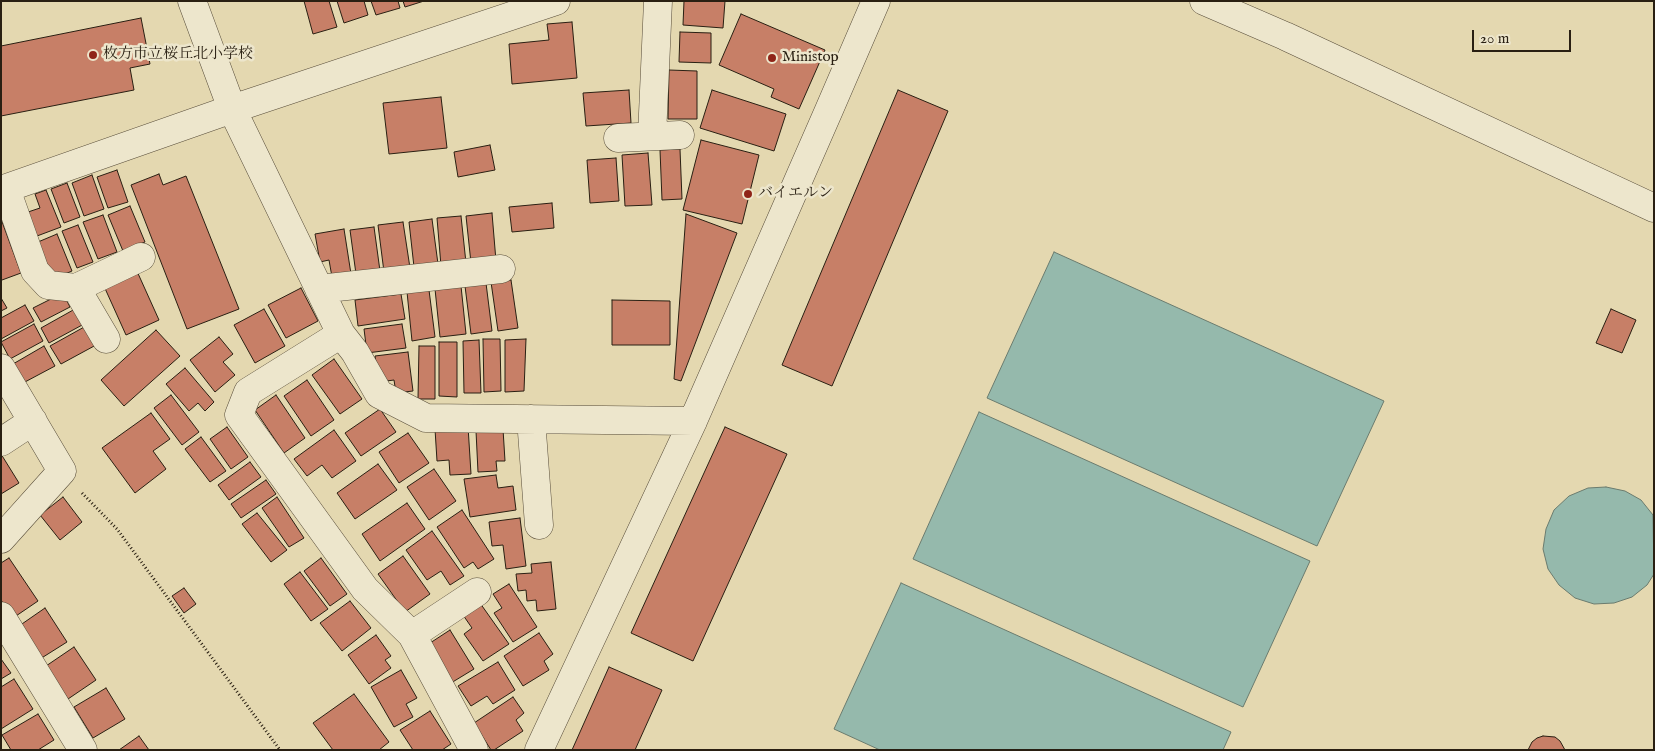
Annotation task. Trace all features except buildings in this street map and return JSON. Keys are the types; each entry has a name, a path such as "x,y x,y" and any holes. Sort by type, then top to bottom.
{"street":[{"path":"192,1 232,109 341,334 379,394 426,418 693,421"},
{"path":"141,257 76,288 48,285 35,272 3,189 232,109 556,1"},
{"path":"652,136 658,1"},
{"path":"539,750 693,421 876,1"},
{"path":"1204,1 1285,36 1654,208"},
{"path":"618,138 680,135"},
{"path":"319,289 501,269"},
{"path":"76,288 106,339"},
{"path":"341,334 248,392 238,415 365,589 412,635 474,750"},
{"path":"1,368 62,471 1,539"},
{"path":"531,419 539,525"},
{"path":"1,442 33,422"},
{"path":"412,635 477,592"},
{"path":"1,616 83,750"}],"path":[{"path":"62,471 117,529 280,750"}],"water":[{"path":"1054,252 1384,401 1317,546 987,398"},
{"path":"979,412 1310,561 1243,707 913,559"},
{"path":"1606,487 1625,491 1641,500 1653,515 1654,574 1647,585 1632,597 1614,603 1594,604 1575,598 1559,585 1548,569 1543,549 1546,529 1554,510 1569,496 1588,488"},
{"path":"901,583 1231,732 1223,750 880,750 834,729"}],"place":[{"name":"枚方市立桜丘北小学校","path":"93,55"},
{"name":"Ministop","path":"772,58"},
{"name":"バイエルン","path":"748,194"}]}
